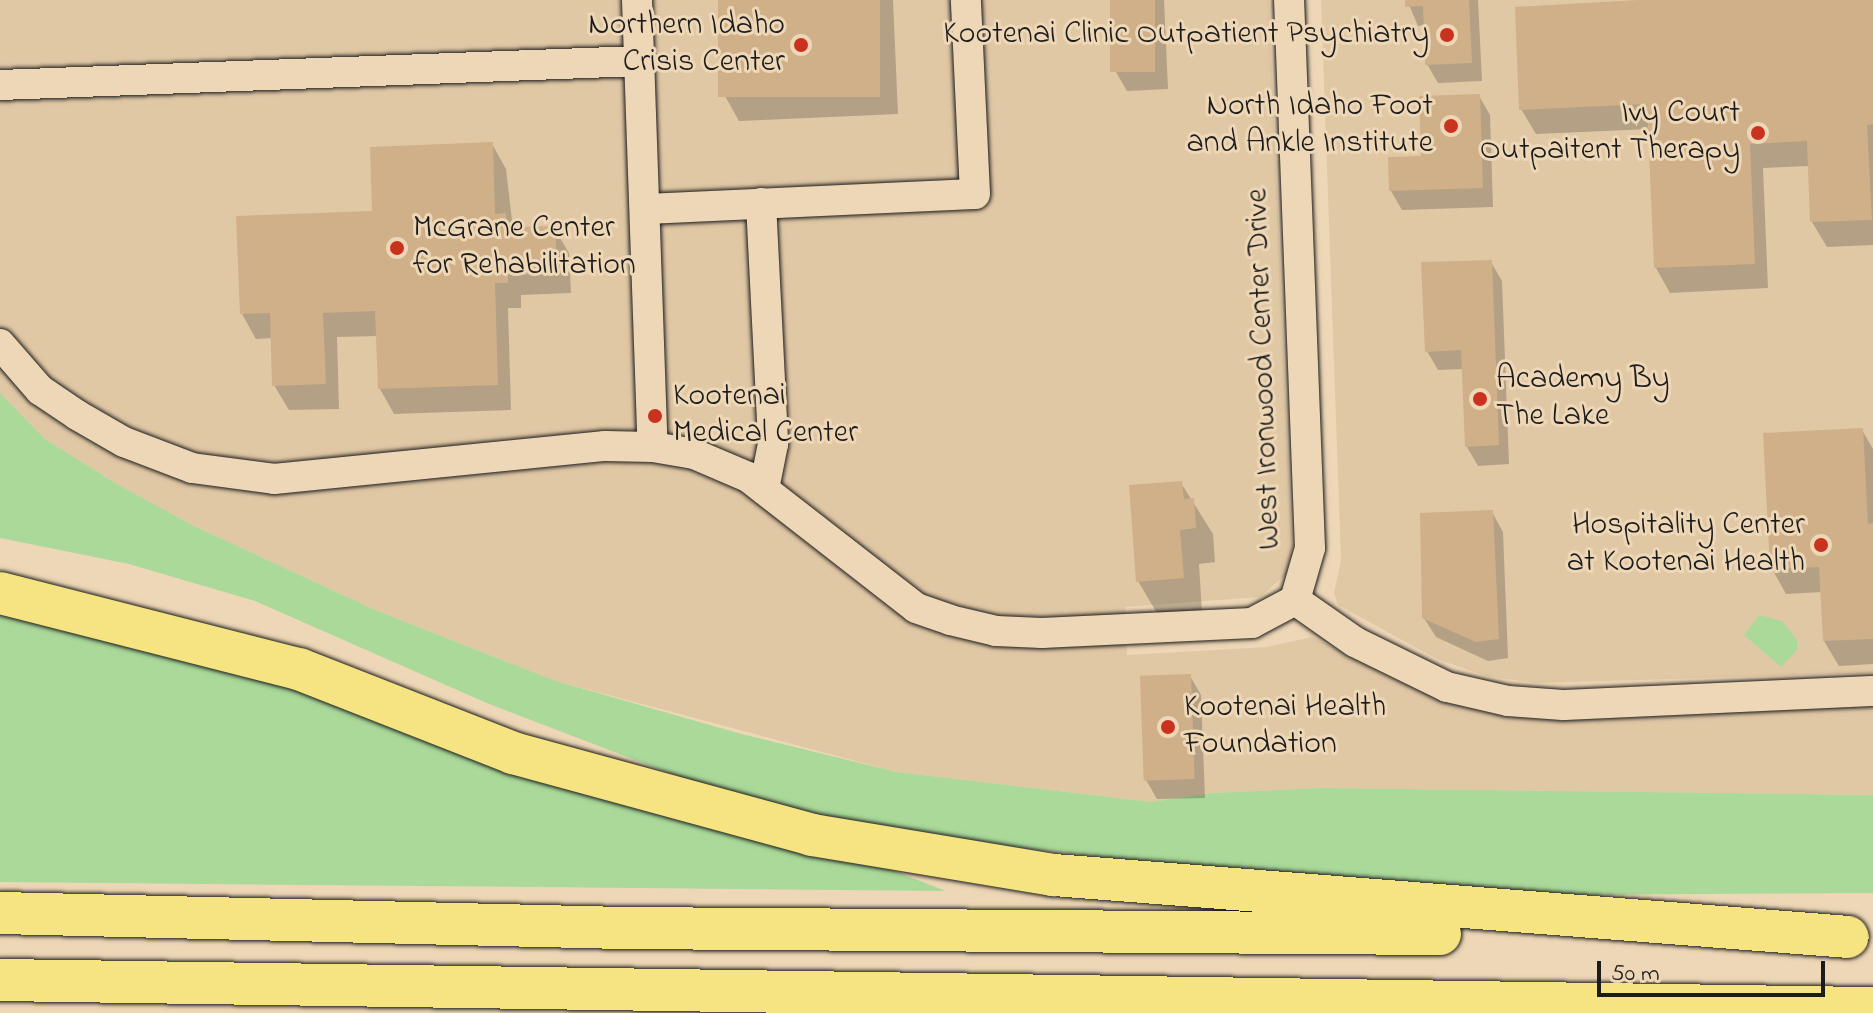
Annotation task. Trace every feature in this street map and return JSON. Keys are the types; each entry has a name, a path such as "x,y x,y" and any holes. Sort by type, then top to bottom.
{"highway":[{"path":"0,581 73,608"},
{"path":"0,593 73,608 299,669 513,753 827,838 1054,875 1861,937"},
{"path":"0,913 624,928 1861,937"},
{"path":"0,980 1873,1008"},
{"path":"1666,1013 1737,1007"}],"street":[{"path":"637,0 653,447"},
{"path":"645,209 975,194 966,0"},
{"name":"West Ironwood Center Drive","path":"1289,0 1310,548 1295,600"},
{"path":"0,85 640,61"},
{"path":"761,203 773,444 764,489"},
{"path":"0,344 40,390 100,429 192,468 238,476 274,479 605,446 653,447 694,454 764,489 916,608 996,631 1120,632 1252,623 1295,600 1355,642 1447,687 1508,701 1563,705 1873,691"}],"shaded area":[{"name":"Kootenai Medical Center","path":"0,0 1269,0 1292,555 1286,574 1260,597 1125,607 1127,655 1267,647 1312,637 1403,682 1568,719 1873,706 1873,795 1321,788 1212,793 1151,802 897,772 556,681 375,610 194,526 117,484 45,439 0,393"},
{"path":"1321,0 1873,0 1873,673 1537,683 1486,676 1437,659 1338,605 1334,593 1341,560"}],"green space":[{"path":"0,393 45,439 117,484 194,526 375,610 556,681 738,733 897,772 1151,802 1212,793 1321,788 1873,795 1873,893 1542,895 1211,869 892,834 690,781 489,704 255,601 129,564 0,538"},
{"path":"1759,615 1782,621 1797,640 1797,650 1781,667 1744,635"},
{"path":"0,616 171,647 661,816 889,869 946,891 0,882"}],"building":[{"name":"Northern Idaho Crisis Center","path":"718,0 880,0 880,97 718,97"},
{"path":"1110,0 1155,0 1155,72 1110,72"},
{"name":"Kootenai Clinic Outpatient Psychiatry","path":"1405,0 1469,0 1472,63 1425,65 1423,6 1405,7"},
{"name":"Ivy Court Outpaitent Therapy","path":"1638,0 1873,0 1873,124 1867,125 1872,220 1810,222 1807,141 1750,144 1755,264 1654,268 1647,104 1519,110 1515,7"},
{"name":"North Idaho Foot and Ankle Institute","path":"1480,94 1483,188 1389,191 1388,157 1421,156 1419,96"},
{"name":"McGrane Center for Rehabilitation","path":"493,142 495,214 506,213 507,227 555,226 557,268 508,270 508,283 495,283 498,385 378,389 375,311 323,313 326,384 272,386 270,313 240,314 236,216 372,211 370,147"},
{"name":"Academy By The Lake","path":"1492,260 1499,445 1465,447 1461,350 1425,352 1421,262"},
{"name":"Hospitality Center at Kootenai Health","path":"1863,428 1868,524 1873,523 1873,639 1823,641 1819,567 1770,569 1763,433"},
{"path":"1182,481 1184,499 1194,498 1196,528 1180,530 1184,578 1136,582 1129,485"},
{"path":"1493,510 1499,639 1476,642 1422,618 1420,513"},
{"name":"Kootenai Health Foundation","path":"1191,674 1195,779 1144,781 1140,676"}],"place":[{"name":"Kootenai Clinic Outpatient Psychiatry","path":"1447,35"},
{"name":"Northern Idaho Crisis Center","path":"801,45"},
{"name":"North Idaho Foot and Ankle Institute","path":"1451,126"},
{"name":"Ivy Court Outpaitent Therapy","path":"1758,133"},
{"name":"McGrane Center for Rehabilitation","path":"397,248"},
{"name":"Academy By The Lake","path":"1480,399"},
{"name":"Kootenai Medical Center","path":"655,416"},
{"name":"Hospitality Center at Kootenai Health","path":"1821,545"},
{"name":"Kootenai Health Foundation","path":"1168,727"}]}
